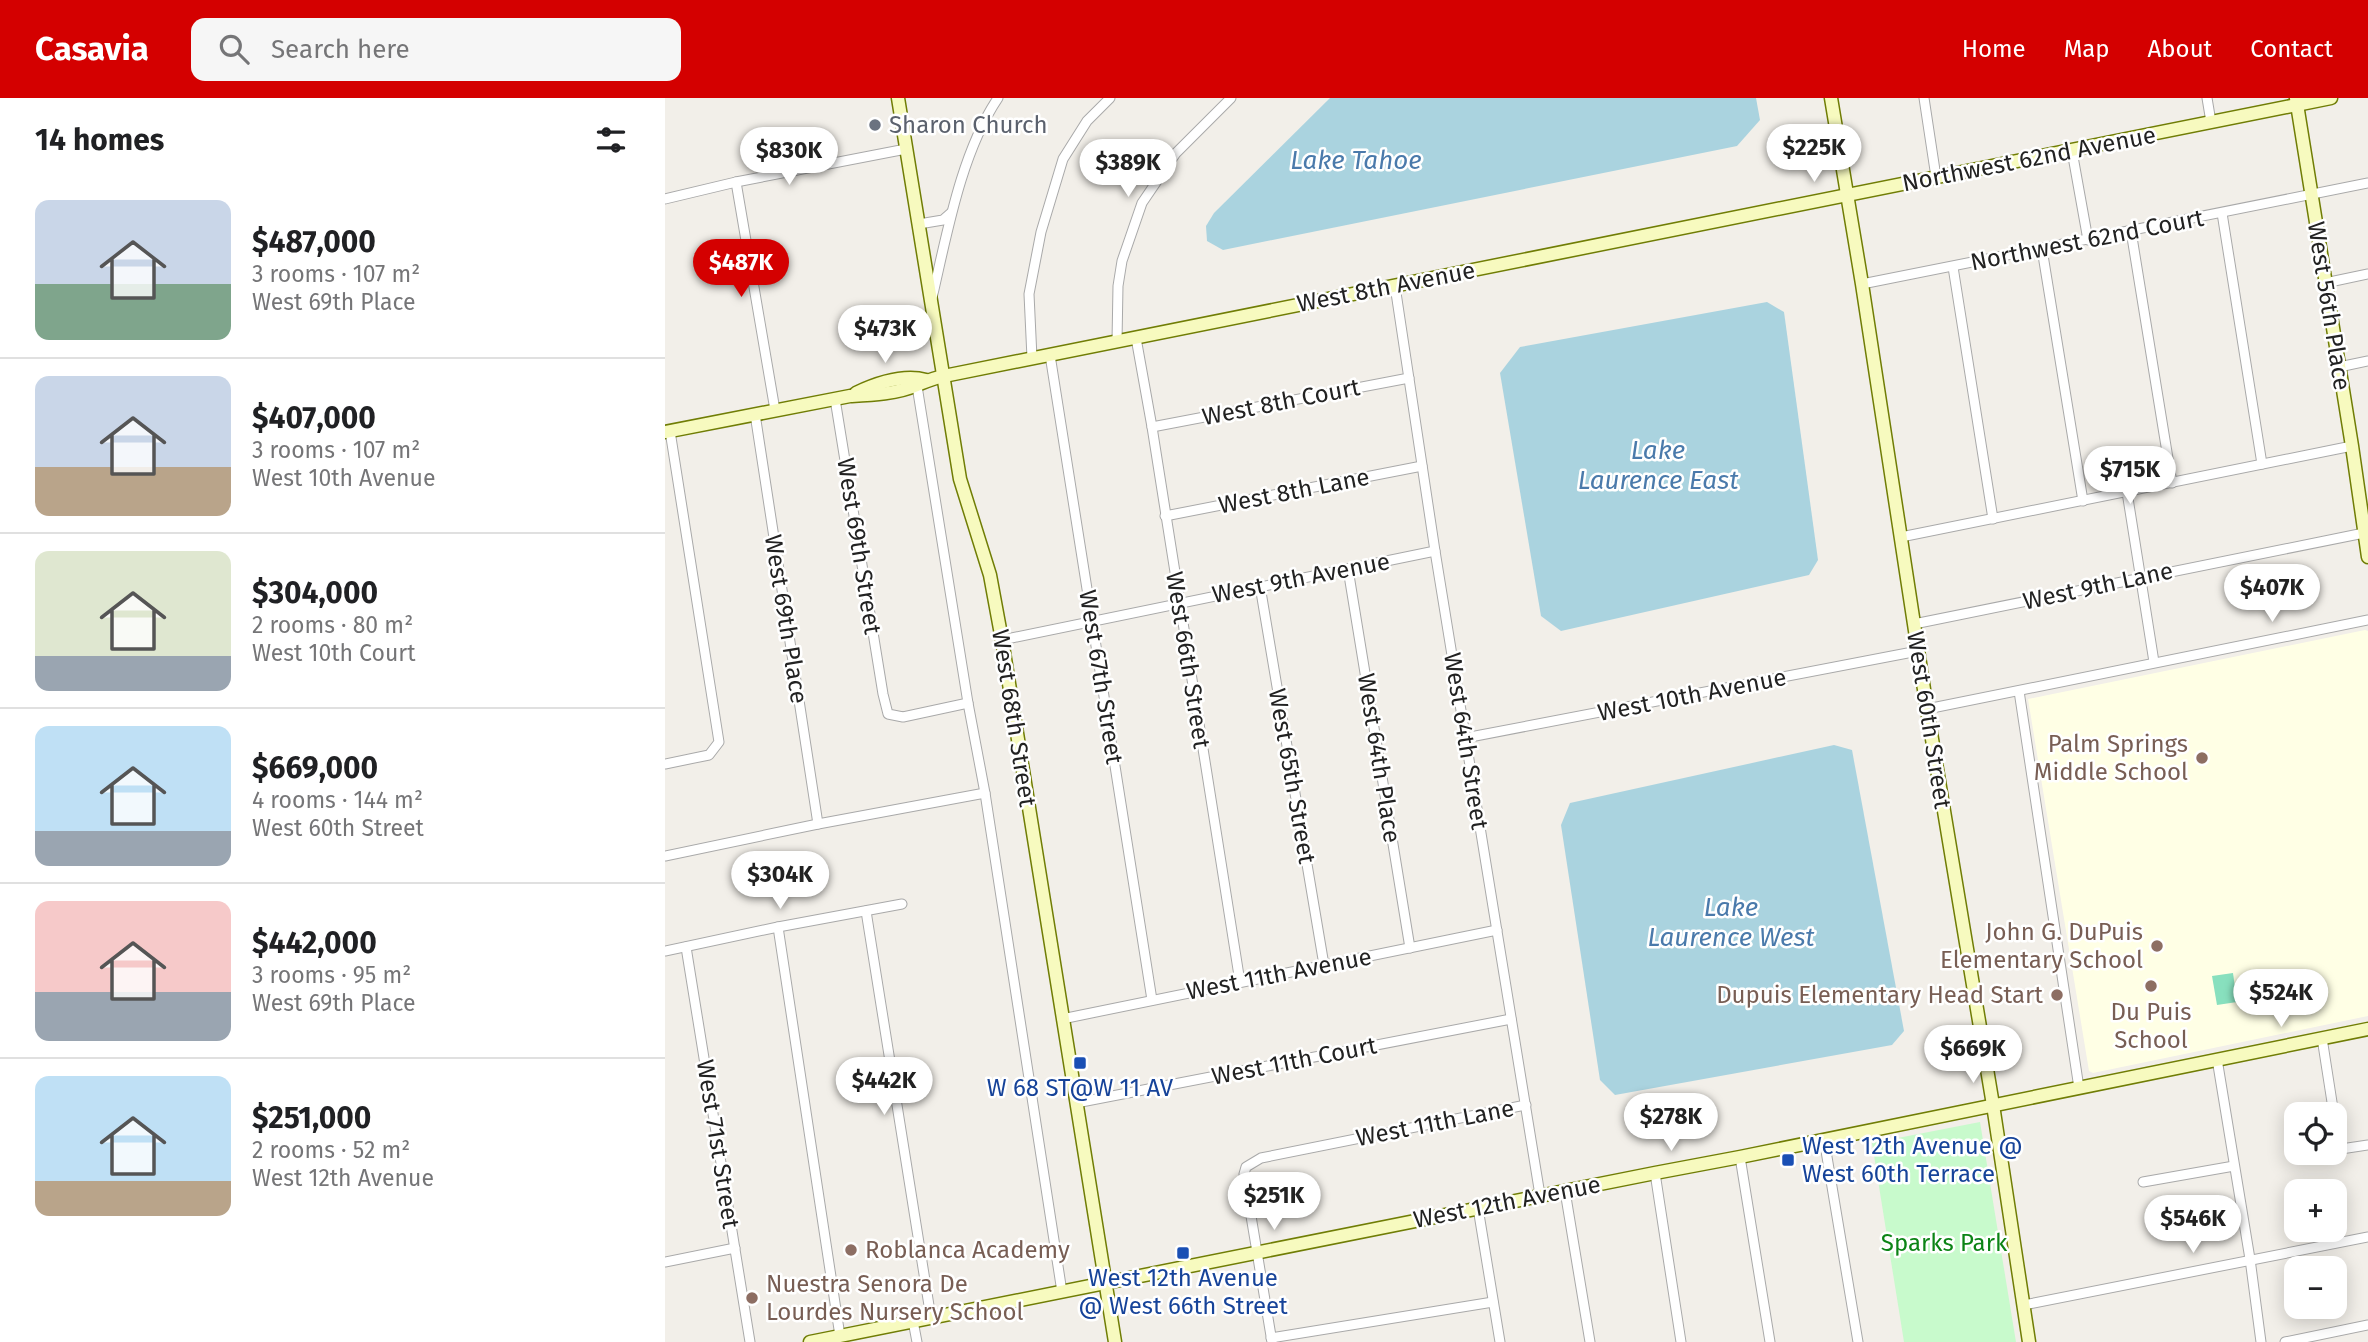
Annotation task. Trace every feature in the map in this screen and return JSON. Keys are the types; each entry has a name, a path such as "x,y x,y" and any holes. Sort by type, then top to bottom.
{"street":[{"name":"West 68th Street","path":"898,98 960,479 990,575 1002,640 1115,1342"},
{"path":"932,301 951,213 963,173 990,110 998,98"},
{"path":"1032,358 1029,293 1041,232 1052,195 1063,159 1087,121 1111,98"},
{"path":"1117,341 1118,286 1122,261 1142,203 1175,153 1231,98"},
{"name":"West 60th Street","path":"1831,98 2029,1342"},
{"path":"1924,98 1936,177"},
{"path":"2207,98 2211,122 2296,102 2331,98"},
{"name":"West 56th Place","path":"2296,102 2353,446 2368,556"},
{"name":"Northwest 62nd Avenue","path":"1847,195 2211,122"},
{"path":"665,199 736,182 907,149"},
{"path":"2072,151 2088,240"},
{"path":"736,182 775,410"},
{"path":"2311,195 2368,183"},
{"name":"West 8th Avenue","path":"667,432 850,396 875,384 914,377 921,383 1032,358 1847,195"},
{"name":"Northwest 62nd Court","path":"1862,284 2311,195"},
{"path":"919,224 943,220 951,213"},
{"path":"2222,213 2262,464"},
{"path":"2131,231 2172,483"},
{"path":"2042,249 2083,501"},
{"path":"1953,267 1993,519"},
{"path":"2325,283 2368,274"},
{"name":"West 64th Street","path":"1395,286 1435,551 1540,1195"},
{"name":"West 66th Street","path":"1136,338 1240,982"},
{"name":"West 67th Street","path":"1050,355 1152,1000"},
{"path":"2339,368 2368,361"},
{"name":"West 8th Court","path":"1152,427 1409,378"},
{"name":"West 68th Street","path":"921,383 968,704 985,793 1062,1292"},
{"name":"West 69th Street","path":"835,399 888,714 903,717 968,704"},
{"name":"West 69th Place","path":"755,414 818,824"},
{"path":"665,764 709,755 719,741 667,432"},
{"path":"1901,537 2353,446"},
{"name":"West 8th Lane","path":"1165,516 1422,466"},
{"path":"2127,492 2154,662"},
{"name":"West 9th Lane","path":"1914,624 2364,533"},
{"name":"West 9th Avenue","path":"1002,640 1435,551"},
{"name":"West 64th Place","path":"1348,569 1411,948"},
{"name":"West 65th Street","path":"1260,586 1324,965"},
{"path":"1927,709 2368,620"},
{"name":"West 10th Avenue","path":"1465,738 1918,650"},
{"path":"2019,691 2079,1088"},
{"path":"665,856 985,793"},
{"path":"665,951 902,904"},
{"path":"866,911 931,1318"},
{"path":"778,927 840,1336"},
{"name":"West 11th Avenue","path":"1062,1019 1497,930"},
{"name":"West 71st Street","path":"686,947 750,1342"},
{"name":"West 11th Court","path":"1076,1103 1511,1019"},
{"name":"West 12th Avenue","path":"810,1342 2368,1029"},
{"path":"2322,1038 2332,1102"},
{"path":"2217,1059 2262,1342"},
{"name":"West 11th Lane","path":"1257,1253 1244,1174 1246,1167 1261,1158 1525,1105"},
{"path":"1824,1139 1858,1342"},
{"path":"2347,1148 2368,1144"},
{"path":"1740,1157 1770,1342"},
{"path":"2143,1182 2234,1166"},
{"path":"1655,1172 1681,1342"},
{"path":"1565,1191 1590,1342"},
{"path":"1478,1208 1500,1342"},
{"path":"2024,1305 2368,1237"},
{"path":"665,1262 735,1248"},
{"path":"1257,1253 1272,1340 1493,1302"},
{"path":"913,1321 917,1342"},
{"path":"2285,1342 2368,1325"}],"shaded area":[{"name":"Palm Springs Middle School","path":"2368,631 2368,1016 2093,1073 2089,1071 2028,699"}],"green space":[{"path":"2233,973 2237,1002 2217,1005 2212,976"},
{"name":"Sparks Park","path":"1980,1122 2016,1342 1904,1342 1872,1143"}],"water":[{"name":"Lake Tahoe","path":"1330,98 1756,98 1760,120 1737,146 1223,250 1207,241 1206,226 1214,213"},
{"name":"Lake Laurence East","path":"1767,302 1784,312 1818,560 1809,575 1561,631 1541,616 1500,373 1520,347"},
{"name":"Lake Laurence West","path":"1834,745 1852,750 1904,1031 1892,1045 1615,1095 1600,1080 1561,825 1570,803"}],"place":[{"name":"Sharon Church","path":"875,125"},
{"name":"Palm Springs Middle School","path":"2202,758"},
{"name":"John G. DuPuis Elementary School","path":"2157,946"},
{"name":"Du Puis School","path":"2151,986"},
{"name":"Dupuis Elementary Head Start","path":"2057,995"},
{"name":"W 68 ST@W 11 AV","path":"1080,1063"},
{"name":"West 12th Avenue @ West 60th Terrace","path":"1788,1160"},
{"name":"Roblanca Academy","path":"851,1250"},
{"name":"West 12th Avenue @ West 66th Street","path":"1183,1253"},
{"name":"Nuestra Senora De Lourdes Nursery School","path":"752,1298"}]}
